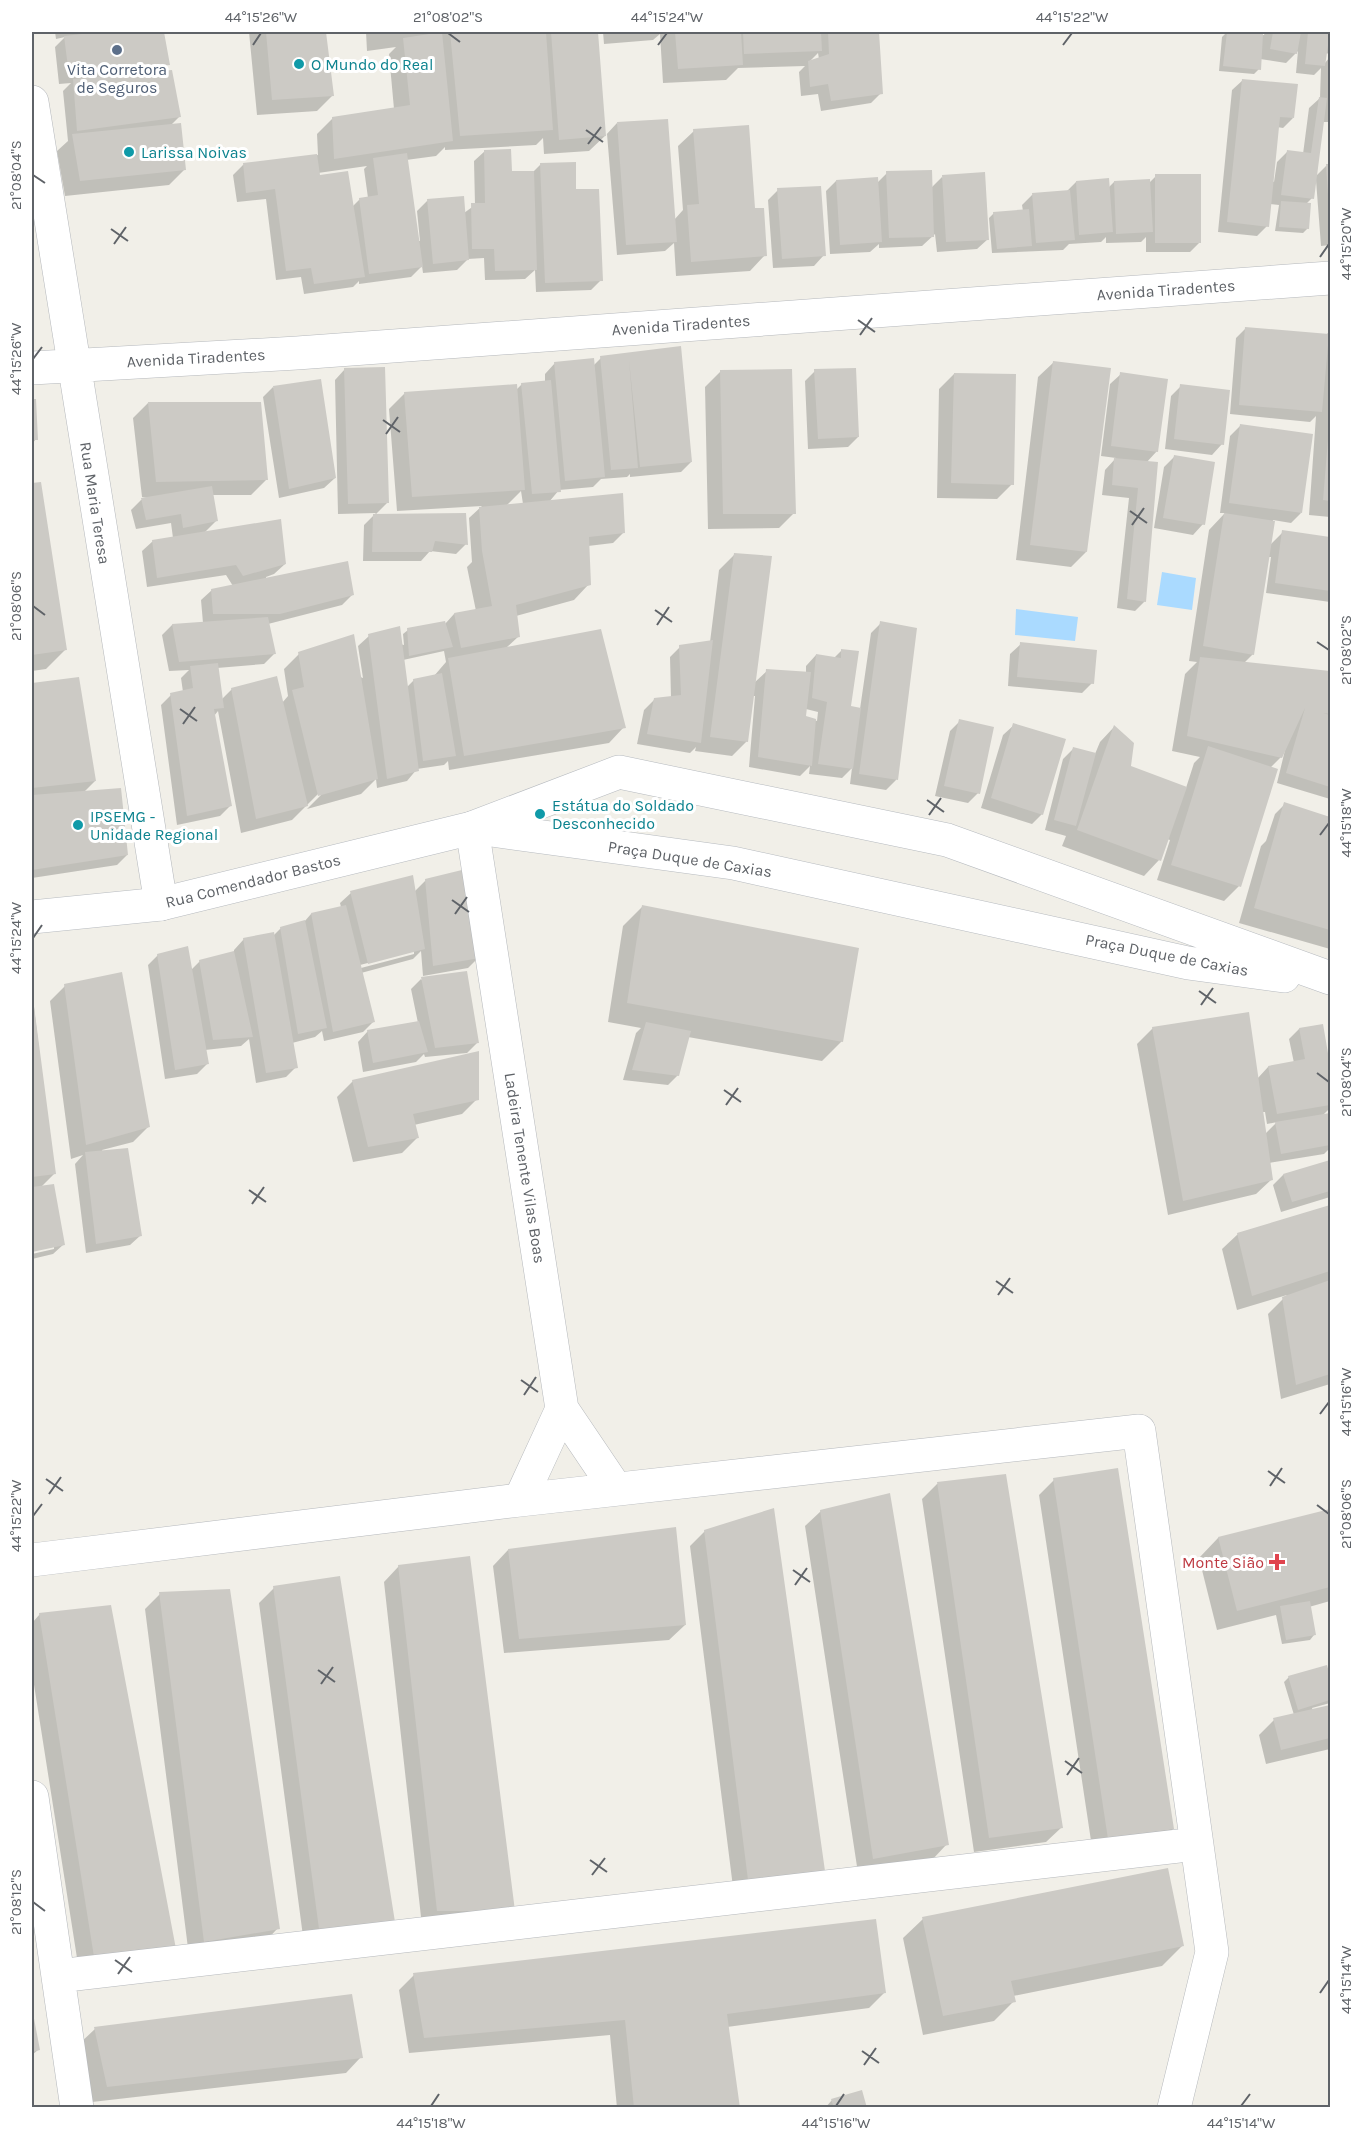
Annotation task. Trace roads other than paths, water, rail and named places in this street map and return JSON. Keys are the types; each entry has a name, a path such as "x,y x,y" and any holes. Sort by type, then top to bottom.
{"street":[{"name":"Rua Maria Teresa","path":"32,102 72,365 161,904"},
{"name":"Avenida Tiradentes","path":"32,368 297,353 1330,278"},
{"name":"Praça Duque de Caxias","path":"472,828 619,772 947,840 1330,980"},
{"name":"Rua Comendador Bastos","path":"32,917 161,904 472,828"},
{"name":"Praça Duque de Caxias","path":"472,828 733,863 1188,963 1330,980"},
{"name":"Ladeira Tenente Vilas Boas","path":"472,828 562,1409"},
{"path":"562,1409 616,1490"},
{"path":"519,1500 562,1409"},
{"path":"32,1560 519,1500 1139,1431 1212,1952 1174,2108"},
{"path":"32,1797 77,2108"},
{"path":"58,1976 1196,1844"}],"water":[{"path":"1162,572 1196,578 1192,610 1157,605"},
{"path":"1016,609 1078,617 1075,641 1015,635"}],"place":[{"name":"Vita Corretora de Seguros","path":"117,50"},
{"name":"O Mundo do Real","path":"299,64"},
{"name":"Larissa Noivas","path":"129,152"},
{"name":"Estátua do Soldado Desconhecido","path":"540,814"},
{"name":"IPSEMG - Unidade Regional","path":"78,825"},
{"name":"Monte Sião","path":"1277,1562"}]}
